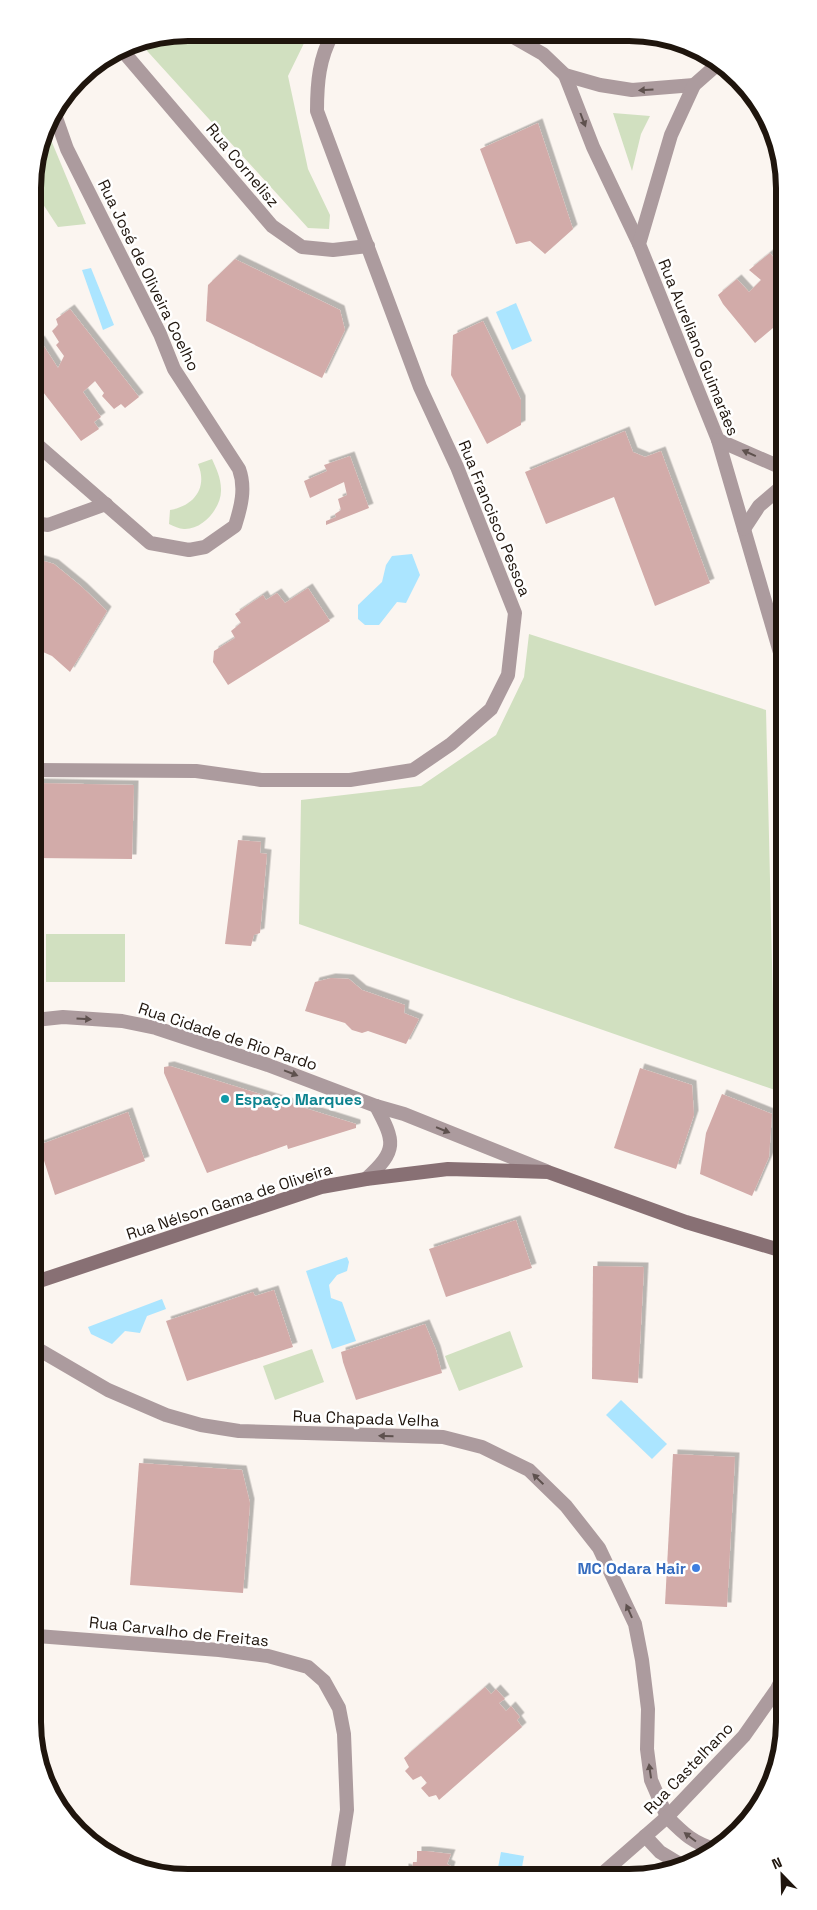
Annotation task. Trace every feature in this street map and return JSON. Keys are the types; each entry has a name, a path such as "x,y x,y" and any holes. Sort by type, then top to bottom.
{"main road":[{"name":"Rua Nélson Gama de Oliveira","path":"41,1280 321,1187 366,1179 448,1169 548,1172 686,1222 775,1249"}],"street":[{"path":"521,41 543,54 565,75 593,147 639,244"},
{"name":"Rua Francisco Pessoa","path":"42,770 196,771 261,780 350,780 412,770 451,744 491,709 508,675 515,612 457,467 420,387 368,246 324,135 317,111 317,88 320,67 328,42"},
{"name":"Rua Cornelisz","path":"126,55 272,226 302,247 333,250 368,246"},
{"path":"639,244 671,135 694,85 713,68"},
{"path":"565,75 600,85 632,90 694,85"},
{"name":"Rua José de Oliveira Coelho","path":"42,449 150,543 188,550 205,547 235,526 241,504 243,482 239,469 174,369 160,334 67,150 57,122"},
{"name":"Rua Aureliano Guimarães","path":"639,244 718,440 776,638"},
{"path":"718,440 776,465"},
{"path":"744,529 759,506 776,492"},
{"path":"42,524 48,524 106,504"},
{"name":"Rua Cidade de Rio Pardo","path":"41,1019 63,1017 122,1021 156,1028 268,1064 376,1106 404,1114 548,1172"},
{"path":"366,1179 390,1153 390,1133 376,1106"},
{"name":"Rua Chapada Velha","path":"41,1351 108,1390 166,1415 201,1425 239,1431 443,1437 482,1447 529,1470 566,1506 599,1548 635,1624 648,1709 647,1749 651,1780 667,1817 684,1834 705,1847"},
{"name":"Rua Carvalho de Freitas","path":"41,1636 219,1650 268,1656 308,1667 324,1681 339,1708 344,1734 347,1810 338,1869"},
{"name":"Rua Castelhano","path":"608,1869 667,1817 744,1736 775,1692"},
{"path":"645,1836 660,1852 675,1861"}],"green space":[{"path":"179,42 305,42 288,76 308,169 330,215 329,229 308,228 144,48"},
{"path":"613,113 650,116 641,134 632,171"},
{"path":"50,138 86,224 58,227 42,203 44,159"},
{"path":"212,459 221,485 220,496 215,510 198,526 182,529 169,524 170,510 179,508 192,500 200,488 201,473 198,464"},
{"path":"529,634 766,710 775,1090 299,924 301,800 421,786 496,735 524,677"},
{"path":"46,934 125,934 125,982 46,982"},
{"path":"510,1331 523,1367 459,1391 445,1356"},
{"path":"312,1349 324,1382 275,1400 263,1366"}],"water":[{"path":"91,268 114,325 103,330 82,270"},
{"path":"516,303 532,341 512,350 496,312"},
{"path":"412,554 420,575 406,603 397,602 379,625 365,625 358,619 358,605 382,582 386,565 392,556"},
{"path":"347,1257 349,1262 347,1271 337,1275 329,1285 331,1298 342,1302 356,1341 332,1349 306,1271"},
{"path":"162,1299 166,1309 147,1316 140,1333 125,1331 112,1344 91,1334 88,1327"},
{"path":"621,1400 667,1444 652,1459 606,1415"},
{"path":"501,1852 524,1856 522,1869 498,1869"}],"building":[{"path":"538,123 573,229 545,254 530,241 516,244 480,149"},
{"path":"770,253 776,260 776,325 755,343 723,304 718,295 737,279 749,292 761,280 749,270"},
{"path":"235,259 340,310 345,330 322,378 206,321 208,285"},
{"path":"70,309 139,397 125,408 121,404 114,409 102,396 104,393 95,381 83,392 101,417 94,422 99,429 81,441 42,390 42,343 58,368 64,356 56,345 59,342 52,331 58,325 56,319"},
{"path":"483,321 521,400 521,425 487,444 451,375 453,335"},
{"path":"625,431 633,452 645,457 661,451 710,583 655,606 614,497 546,524 525,472"},
{"path":"350,456 369,508 326,525 326,521 336,517 335,514 341,510 338,499 347,495 344,482 310,498 304,481 327,471 324,465"},
{"path":"42,560 54,564 107,611 70,672 52,656 42,651"},
{"path":"308,588 330,621 228,685 213,662 214,651 235,638 231,631 241,623 235,614 263,595 266,600 277,593 285,603"},
{"path":"42,783 134,785 132,859 42,858"},
{"path":"238,840 261,842 260,853 267,854 260,933 254,935 251,946 225,944"},
{"path":"331,978 349,979 362,990 405,1005 404,1013 419,1019 406,1044 368,1031 362,1033 352,1030 345,1023 305,1011 315,982"},
{"name":"Espaço Marques","path":"170,1066 356,1124 356,1128 288,1149 287,1145 207,1173 164,1073 164,1067"},
{"path":"640,1068 692,1085 694,1115 676,1169 614,1148"},
{"path":"722,1094 772,1114 769,1157 752,1196 700,1174 706,1133"},
{"path":"128,1112 145,1161 55,1195 41,1152 41,1144"},
{"path":"516,1220 532,1268 446,1297 429,1249"},
{"path":"593,1266 644,1267 638,1383 592,1379"},
{"path":"274,1290 293,1347 187,1381 166,1321 253,1292 255,1296"},
{"path":"425,1324 436,1350 442,1373 356,1400 341,1352"},
{"path":"673,1454 735,1457 727,1607 665,1604"},
{"path":"139,1463 242,1470 250,1503 243,1593 130,1585"},
{"path":"485,1687 491,1694 496,1689 505,1699 499,1703 506,1711 511,1706 520,1717 517,1720 522,1727 439,1800 436,1795 429,1797 421,1788 427,1783 421,1776 413,1780 405,1771 409,1767 404,1758"},
{"path":"417,1851 451,1854 447,1864 451,1866 450,1869 412,1869 413,1862 417,1862"}],"place":[{"name":"Espaço Marques","path":"225,1099"},
{"name":"MC Odara Hair","path":"696,1568"}]}
